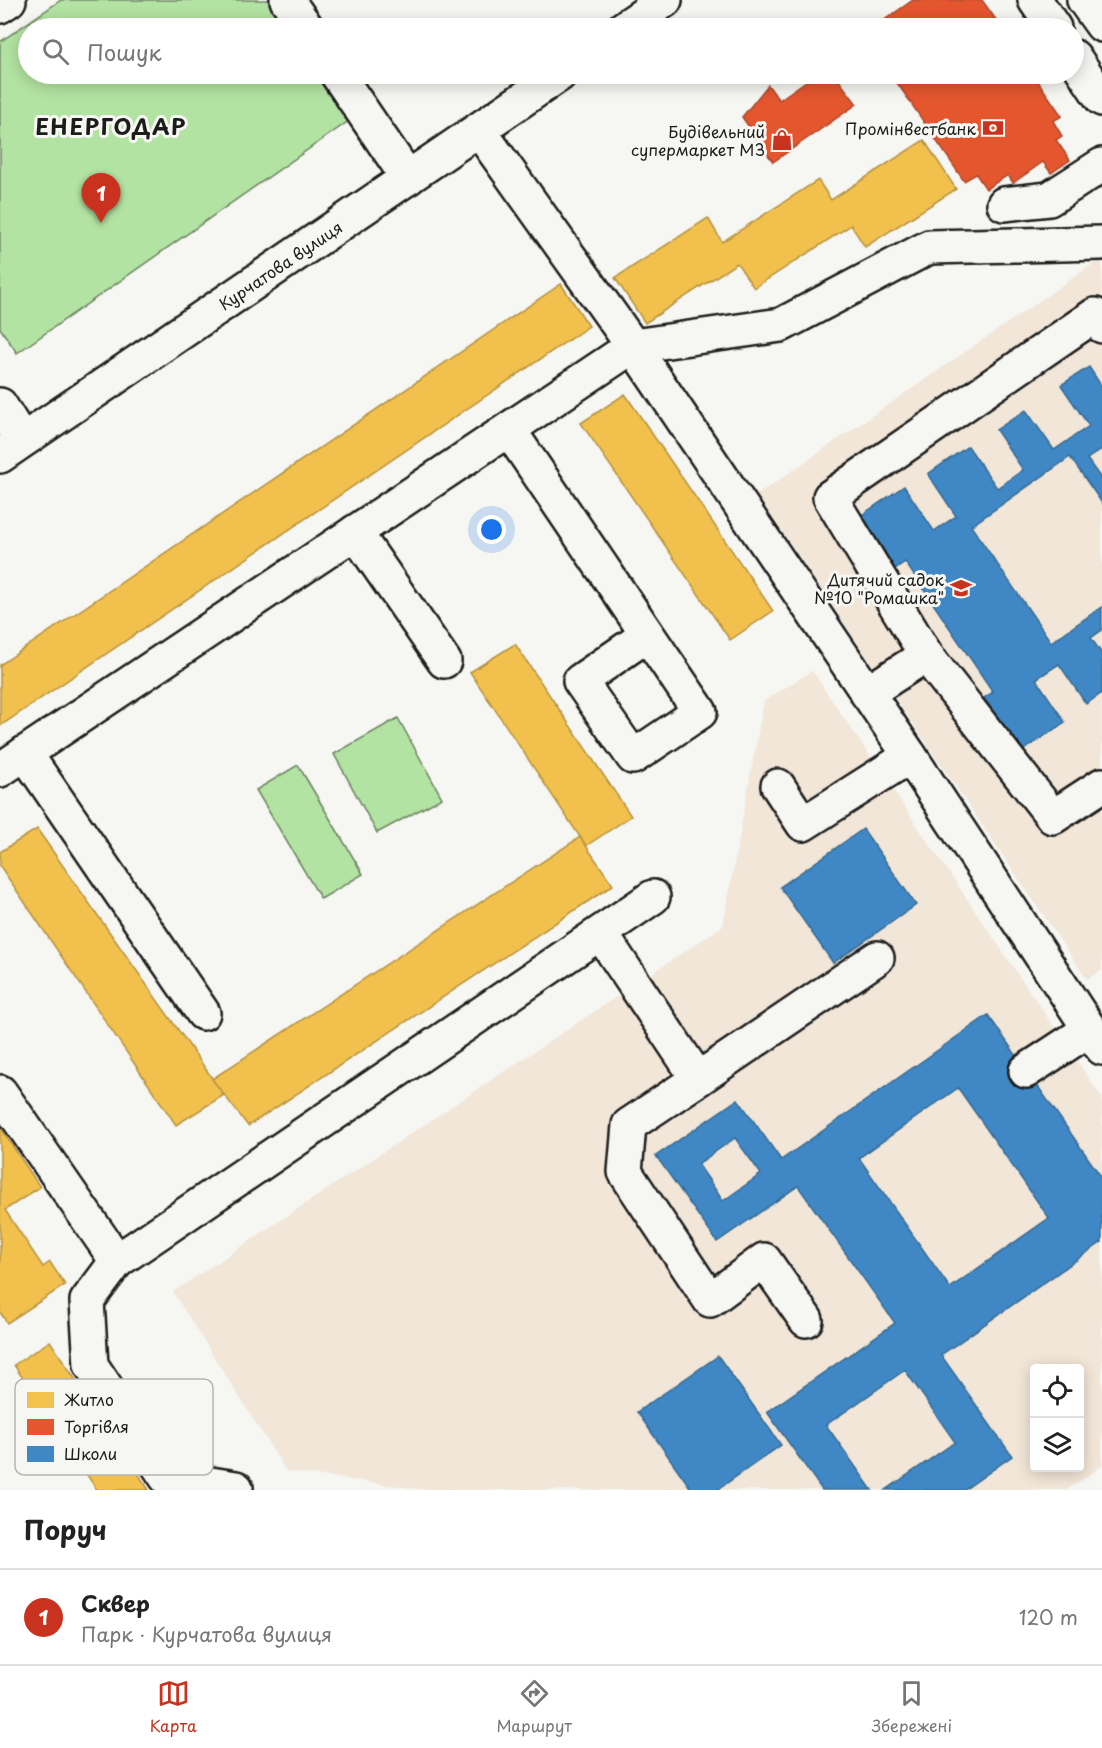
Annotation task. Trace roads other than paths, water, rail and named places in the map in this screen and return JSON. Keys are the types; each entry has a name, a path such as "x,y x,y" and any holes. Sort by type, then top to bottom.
{"street":[{"path":"0,6 9,0"},
{"path":"287,0 300,18"},
{"path":"639,18 665,0"},
{"path":"1035,0 1047,18"},
{"path":"1084,0 1102,25"},
{"path":"1084,72 1102,99"},
{"path":"344,84 408,178"},
{"name":"Курчатова вулиця","path":"11,448 545,84"},
{"path":"479,129 633,346 910,756 1096,1039 1026,1071"},
{"path":"1004,204 1049,199 1102,165"},
{"path":"202,1012 13,761 633,346 781,325 929,247 1102,243"},
{"path":"1102,326 1095,315 830,497 926,654 1053,817 1102,785"},
{"path":"0,405 11,448"},
{"path":"509,430 647,635"},
{"path":"355,532 444,661"},
{"path":"867,693 926,654"},
{"path":"778,786 803,824 910,756"},
{"path":"100,1379 91,1365 87,1301 117,1261 653,897"},
{"path":"601,934 698,1079"},
{"path":"806,1320 764,1260 710,1300 625,1172 629,1125 877,958"},
{"path":"0,1092 117,1261"},
{"path":"165,1475 236,1488"}],"place":[{"name":"Промінвестбанк","path":"993,128"},
{"name":"Будівельний супермаркет М3","path":"782,140"},
{"name":"Сквер","path":"101,223"},
{"name":"Дитячий садок №10 \"Ромашка\"","path":"961,588"}],"district":[{"name":"ЕНЕРГОДАР","path":"111,125"}]}
